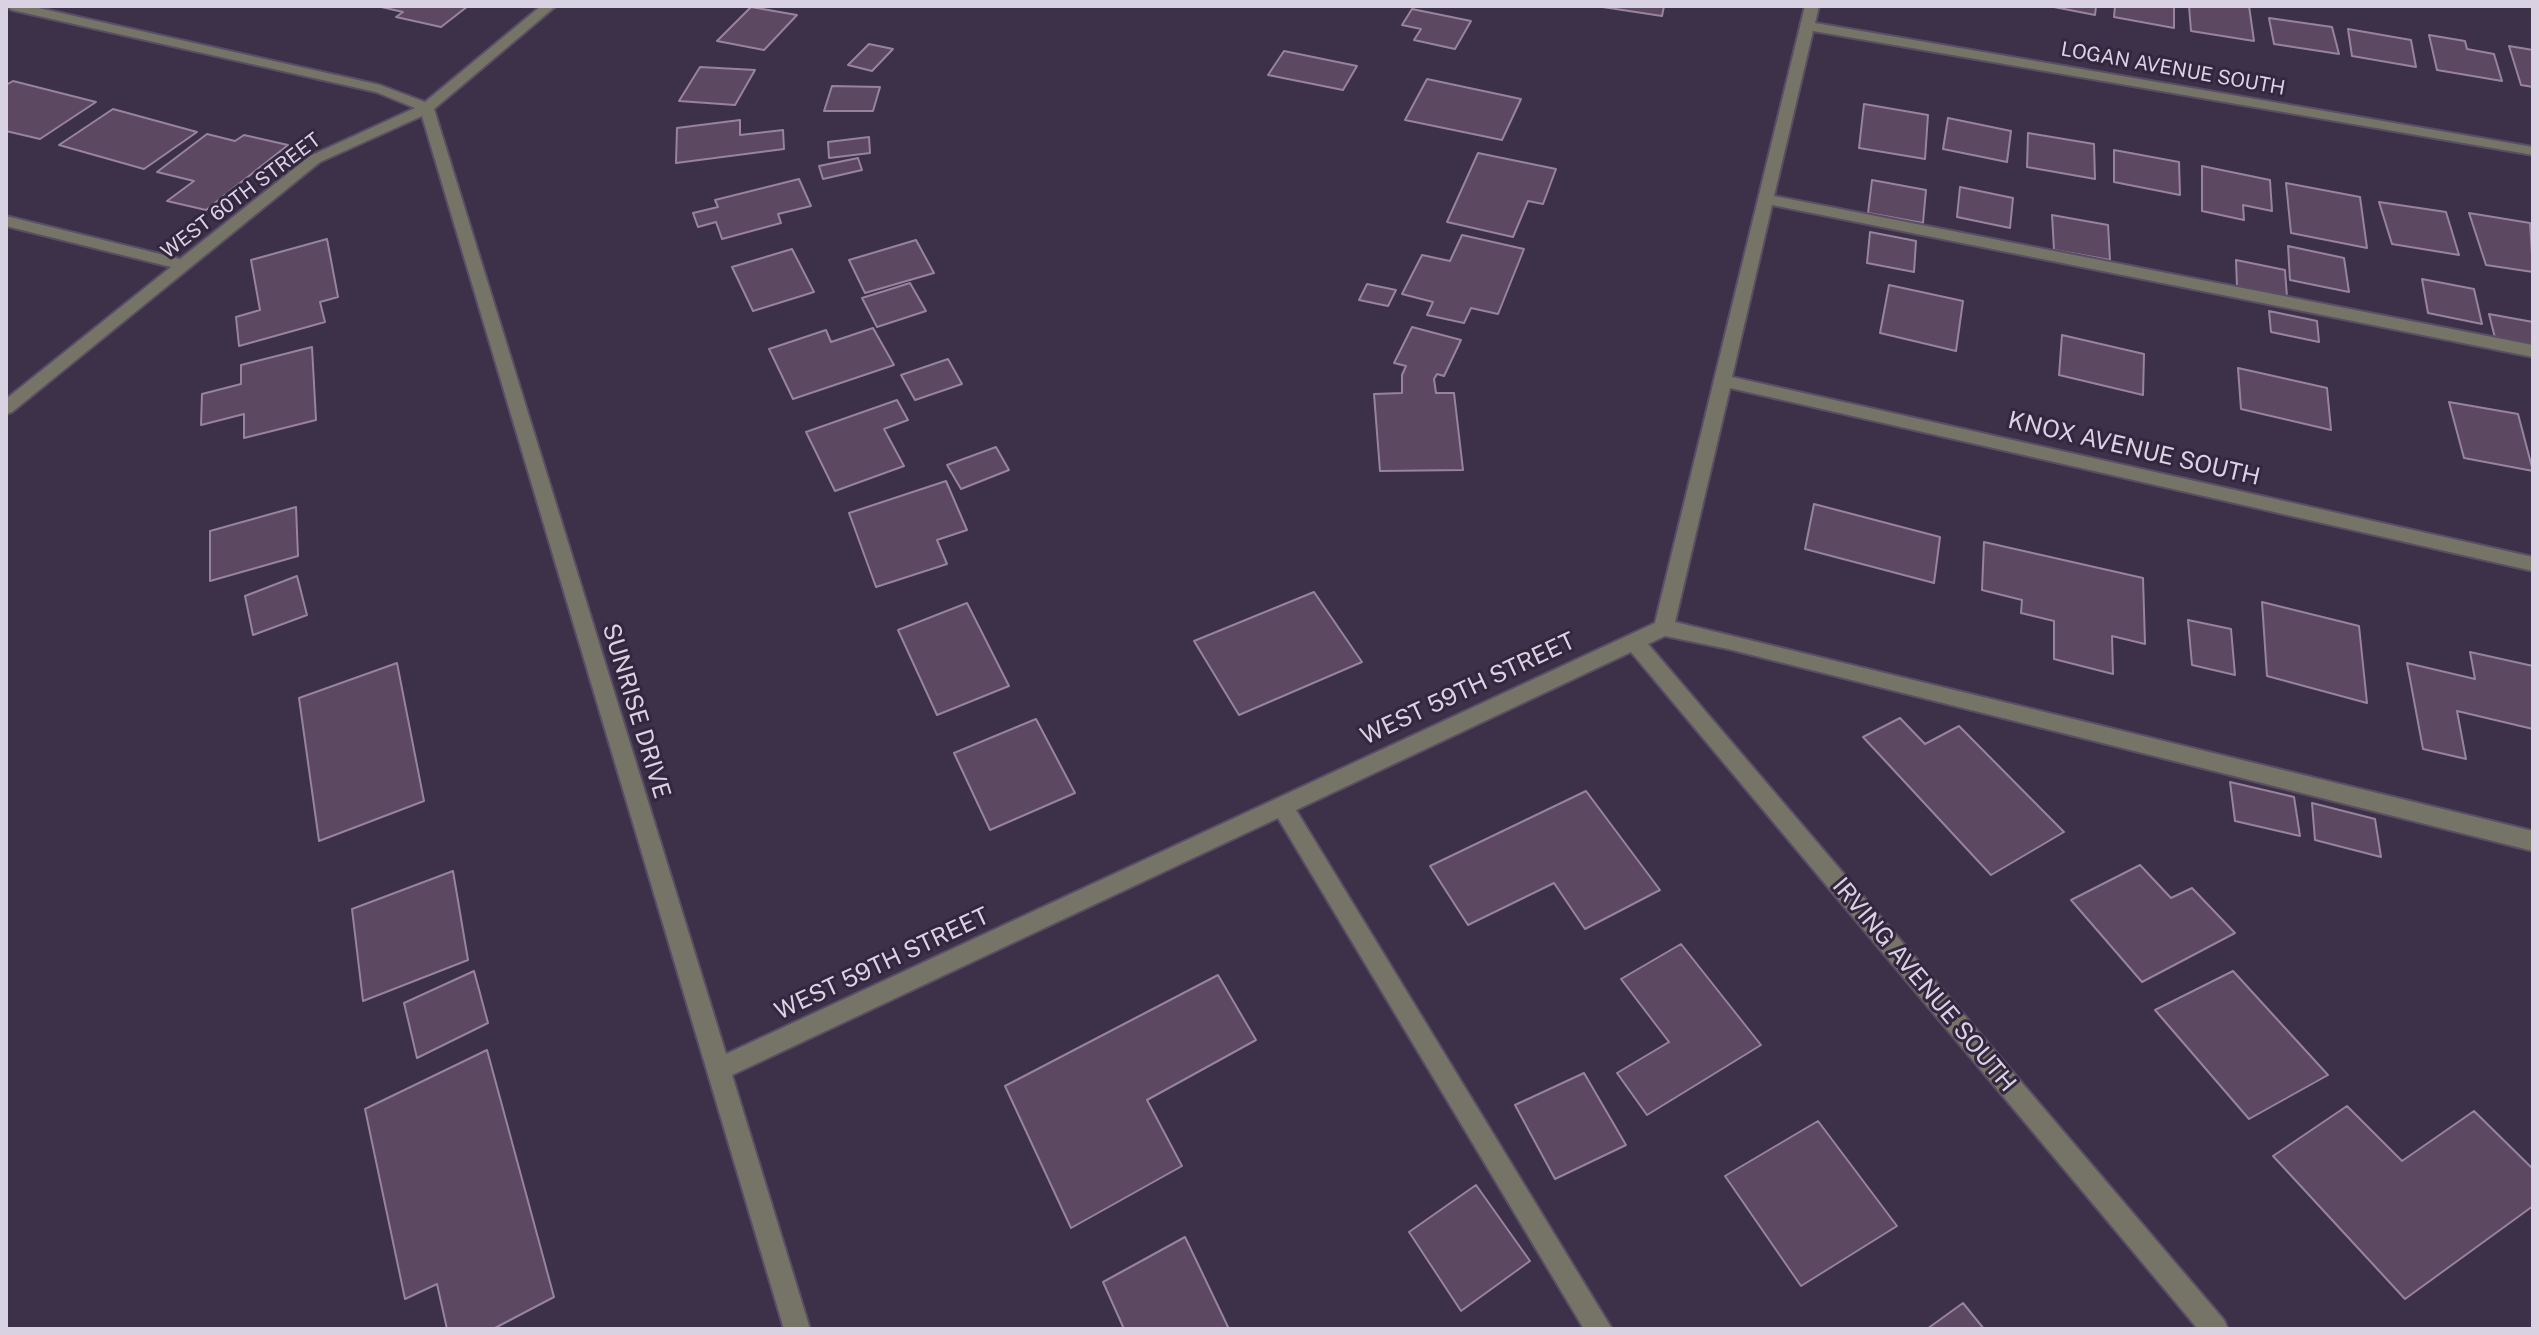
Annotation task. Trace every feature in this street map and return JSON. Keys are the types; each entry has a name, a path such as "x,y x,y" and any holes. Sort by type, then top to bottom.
{"street":[{"path":"12,6 380,89 427,108"},
{"name":"WEST 60TH STREET","path":"6,408 315,159 427,108 549,6"},
{"path":"1809,16 1664,628 1744,645 2533,841"},
{"name":"LOGAN AVENUE SOUTH","path":"1809,16 2533,151"},
{"name":"SUNRISE DRIVE","path":"427,108 797,1329"},
{"path":"1766,199 2533,351"},
{"path":"6,221 182,265"},
{"name":"KNOX AVENUE SOUTH","path":"1724,381 2533,564"},
{"name":"WEST 59TH STREET","path":"717,1070 1664,628"},
{"name":"IRVING AVENUE SOUTH","path":"1633,641 2215,1329"},
{"path":"1282,805 1599,1329"}],"building":[{"path":"377,6 468,6 441,27 396,17 403,12"},
{"path":"1596,6 1664,6 1662,16"},
{"path":"2049,6 2096,6 2095,15"},
{"path":"2115,6 2174,6 2174,28 2114,17"},
{"path":"2189,6 2249,6 2254,41 2191,31"},
{"path":"751,7 797,15 764,50 717,41"},
{"path":"1412,9 1471,21 1455,49 1414,40 1421,29 1402,25"},
{"path":"2269,18 2332,27 2339,54 2274,44"},
{"path":"2348,29 2411,40 2416,67 2352,56"},
{"path":"2429,35 2465,41 2467,49 2494,54 2502,81 2437,70"},
{"path":"869,44 893,49 872,71 848,65"},
{"path":"2509,46 2533,50 2533,87 2521,85"},
{"path":"1284,51 1357,66 1343,90 1268,75"},
{"path":"700,67 755,70 735,105 679,101"},
{"path":"1427,79 1521,99 1502,140 1405,120"},
{"path":"13,81 96,102 40,139 6,131 6,85"},
{"path":"832,86 880,87 873,111 824,111"},
{"path":"1864,104 1928,115 1925,159 1859,148"},
{"path":"113,109 197,132 144,169 59,145"},
{"path":"1948,118 2011,131 2007,162 1943,149"},
{"path":"740,120 740,135 783,130 784,149 676,163 677,128"},
{"path":"2028,133 2094,144 2095,179 2027,167"},
{"path":"207,134 235,141 244,135 288,145 206,210 167,201 194,181 157,172"},
{"path":"869,137 870,153 829,158 828,142"},
{"path":"2114,150 2179,162 2180,195 2114,182"},
{"path":"1478,153 1556,169 1543,204 1528,201 1513,237 1447,222"},
{"path":"858,158 862,170 823,179 819,166"},
{"path":"2202,166 2270,180 2272,211 2243,205 2244,220 2202,211"},
{"path":"799,179 811,206 778,214 781,223 722,239 716,222 698,227 693,213 718,207 715,200"},
{"path":"1872,180 1926,190 1923,223 1868,213"},
{"path":"2286,183 2360,197 2367,248 2291,233"},
{"path":"1960,187 2013,198 2010,228 1957,217"},
{"path":"2379,202 2446,212 2459,255 2392,244"},
{"path":"2469,213 2530,223 2533,272 2486,265"},
{"path":"2052,215 2108,225 2110,260 2054,250"},
{"path":"1870,232 1916,241 1914,272 1867,263"},
{"path":"1462,235 1524,249 1498,314 1471,308 1464,323 1427,315 1433,302 1402,294 1422,255 1450,261"},
{"path":"327,239 338,297 320,302 325,322 239,346 236,317 260,310 251,260"},
{"path":"916,240 934,273 865,293 849,260"},
{"path":"2288,246 2344,258 2349,292 2290,280"},
{"path":"792,249 814,292 753,311 732,267"},
{"path":"2236,260 2285,270 2287,297 2237,287"},
{"path":"2422,279 2474,289 2482,324 2428,313"},
{"path":"910,283 926,311 877,327 862,298"},
{"path":"1367,284 1396,290 1388,306 1359,300"},
{"path":"1889,285 1963,301 1956,351 1880,333"},
{"path":"2269,311 2317,321 2319,342 2271,332"},
{"path":"2489,314 2533,322 2533,345 2495,338"},
{"path":"1412,327 1461,340 1444,376 1437,374 1434,379 1436,393 1454,393 1463,470 1380,471 1374,394 1402,393 1402,375 1406,366 1394,363"},
{"path":"873,328 894,365 793,399 769,349 826,330 831,342"},
{"path":"2062,335 2144,354 2143,395 2059,375"},
{"path":"312,347 316,420 244,438 244,414 201,425 202,394 241,384 241,365"},
{"path":"948,359 962,384 915,400 901,375"},
{"path":"2238,368 2327,388 2331,430 2241,409"},
{"path":"897,400 908,420 884,429 904,466 835,491 806,432"},
{"path":"2449,402 2518,414 2533,471 2464,458"},
{"path":"996,447 1009,470 961,489 947,465"},
{"path":"946,481 967,530 937,540 947,564 876,587 849,513"},
{"path":"1814,504 1940,537 1934,583 1805,549"},
{"path":"296,507 298,556 210,581 210,531"},
{"path":"1984,542 2143,578 2145,644 2112,636 2113,674 2054,659 2054,621 2021,613 2022,600 1982,590"},
{"path":"297,576 307,615 253,635 245,596"},
{"path":"1314,592 1362,662 1239,715 1194,641"},
{"path":"2262,602 2359,626 2367,703 2267,676"},
{"path":"967,603 1009,686 937,715 898,630"},
{"path":"2188,620 2231,629 2235,675 2192,665"},
{"path":"2470,652 2533,666 2533,729 2457,711 2466,759 2423,749 2407,663 2475,679"},
{"path":"397,663 424,801 319,841 299,698"},
{"path":"1900,718 1925,744 1959,726 2064,832 1991,875 1863,737"},
{"path":"1036,719 1075,793 990,830 954,753"},
{"path":"2230,782 2294,797 2300,836 2235,821"},
{"path":"1586,791 1660,890 1585,929 1554,883 1468,925 1430,866"},
{"path":"2312,803 2375,819 2381,857 2315,840"},
{"path":"2140,865 2171,898 2192,888 2235,933 2142,982 2071,900"},
{"path":"453,871 468,960 363,1001 352,909"},
{"path":"1681,944 1761,1045 1647,1115 1617,1073 1669,1042 1621,979"},
{"path":"474,971 488,1023 417,1058 404,1003"},
{"path":"2233,971 2328,1075 2249,1119 2155,1010"},
{"path":"1218,975 1256,1040 1147,1100 1182,1166 1071,1228 1005,1086"},
{"path":"487,1050 554,1297 493,1329 447,1329 437,1284 405,1299 365,1109"},
{"path":"1584,1073 1626,1145 1555,1179 1515,1105"},
{"path":"2347,1106 2402,1161 2474,1111 2533,1169 2533,1206 2405,1299 2273,1156"},
{"path":"1818,1121 1897,1226 1801,1286 1725,1176"},
{"path":"1476,1185 1530,1261 1461,1311 1409,1232"},
{"path":"1185,1237 1229,1329 1124,1329 1103,1282"},
{"path":"1963,1303 1984,1329 1927,1329"}]}
